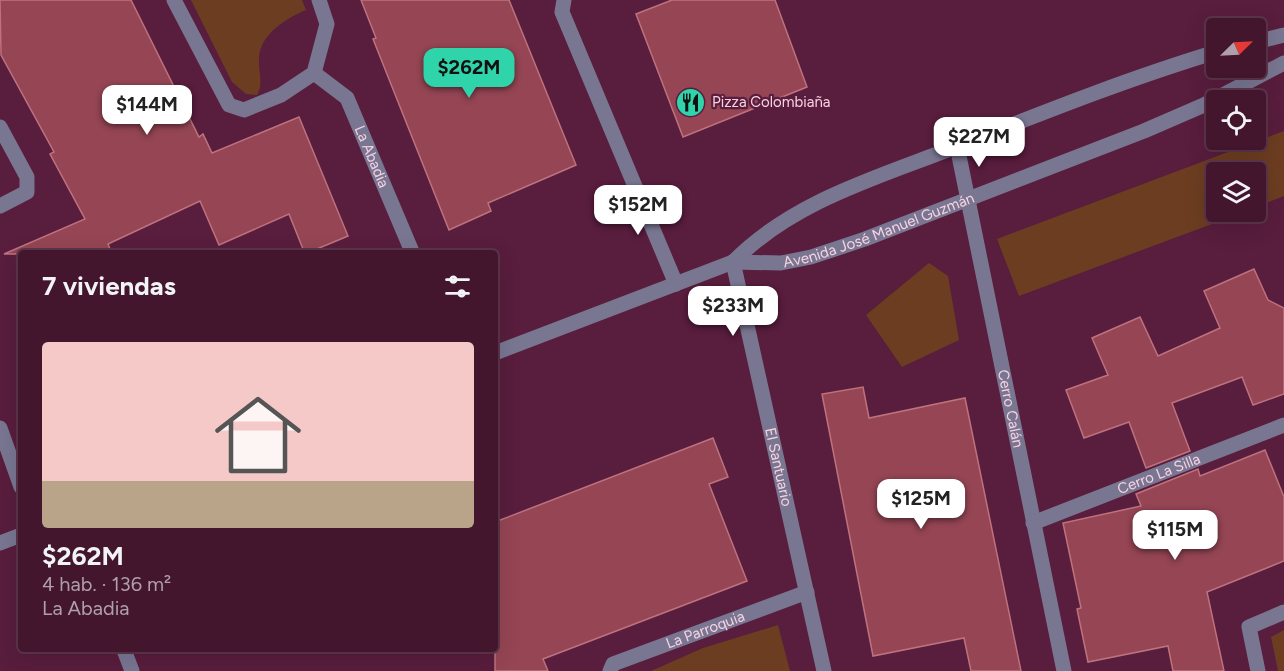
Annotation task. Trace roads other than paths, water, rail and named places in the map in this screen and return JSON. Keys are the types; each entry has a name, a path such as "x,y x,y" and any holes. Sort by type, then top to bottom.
{"street":[{"path":"174,0 229,105 244,110 281,95 314,73 327,24 319,0"},
{"path":"564,0 562,12 676,284"},
{"path":"1266,40 1284,35"},
{"name":"Avenida José Manuel Guzmán","path":"734,262 754,242 803,208 1132,79 1206,55"},
{"name":"Avenida José Manuel Guzmán","path":"498,352 734,262 781,262 811,258 1204,105 1284,63"},
{"name":"La Abadia","path":"314,73 347,98 411,250"},
{"path":"0,127 27,177 27,192 0,206"},
{"name":"Cerro Calán","path":"957,146 969,198 979,264 1064,671"},
{"name":"El Santuario","path":"734,262 824,671"},
{"name":"Cerro La Silla","path":"1033,523 1284,425"},
{"path":"0,428 18,478"},
{"path":"0,543 18,536"},
{"name":"La Parroquia","path":"610,671 612,664 807,592"},
{"path":"1258,671 1249,627 1284,612"},
{"path":"125,652 132,671"}],"place":[{"name":"Pizza Colombiaña","path":"691,102"}]}
